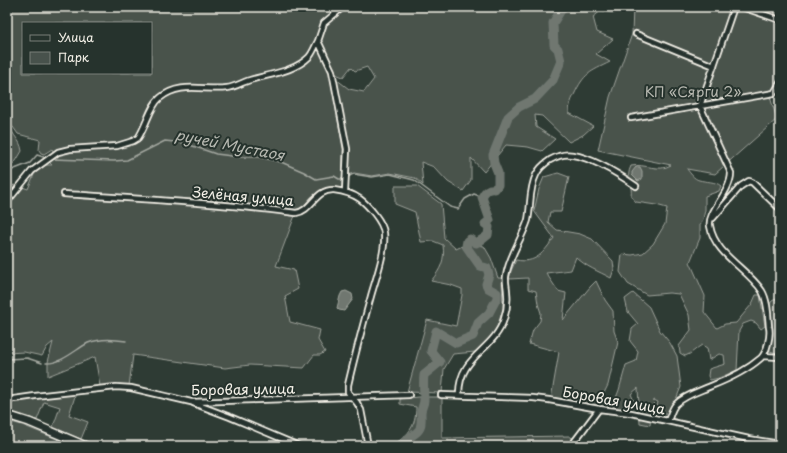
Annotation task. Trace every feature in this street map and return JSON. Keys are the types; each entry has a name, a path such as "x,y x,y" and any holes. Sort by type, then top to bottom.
{"main road":[{"path":"7,415 29,422 86,446"}],"street":[{"path":"7,202 32,171 58,152 70,149 117,146 138,138 159,98 178,88 229,88 248,80 279,72 298,65 310,56 318,41 324,23 343,7"},
{"path":"668,421 675,405 682,400 742,372 763,356 771,335 763,292 748,274 725,254 713,236 709,224 714,210 729,185 731,173 700,106 734,7"},
{"path":"742,7 780,20"},
{"path":"636,34 714,66"},
{"path":"318,41 332,71 346,149 345,192"},
{"path":"631,118 774,94 780,83"},
{"path":"459,394 459,383 462,375 468,365 494,339 504,319 506,309 506,278 508,265 528,220 532,183 538,170 544,164 558,156 574,155 615,172 636,186"},
{"path":"709,224 747,181 752,182 778,207 780,207"},
{"name":"Зелёная улица","path":"64,194 262,208 296,213 304,210 324,191 333,190 345,192 359,198 379,220 384,231 384,239 376,278 348,385 348,392 361,410 368,446"},
{"path":"763,356 780,357"},
{"name":"Боровая улица","path":"7,400 116,387 131,388 191,402 409,395"},
{"name":"Боровая улица","path":"441,395 459,394 533,398 631,413 749,439 780,444"},
{"path":"191,402 299,446"},
{"path":"571,446 598,409"},
{"path":"65,446 67,438"}],"green space":[{"path":"7,7 623,7 615,13 601,11 593,17 597,32 613,39 596,54 610,62 588,74 581,82 570,106 569,113 593,126 583,135 569,142 542,116 535,115 536,127 555,139 542,151 528,147 506,145 484,172 471,158 471,180 463,191 448,182 434,167 421,162 423,185 415,178 390,173 372,176 354,173 347,175 349,149 336,79 349,89 364,92 374,79 367,67 355,71 351,67 343,77 331,72 332,87 343,149 342,188 323,189 311,197 294,218 276,266 294,270 298,289 285,296 290,322 320,330 318,340 325,352 320,355 314,355 304,368 250,365 225,368 133,355 129,386 100,386 95,357 48,376 48,362 53,342 47,347 42,356 24,352 7,353 7,186 17,185 28,189 38,165 52,165 49,162 55,155 52,149 44,154 41,153 39,150 40,140 18,134 11,126 13,133 20,143 22,151 16,161 10,166 7,175"},
{"name":"КП «Сярги 2»","path":"633,7 780,7 780,88 775,95 770,97 777,119 715,174 687,169 692,176 697,179 713,182 721,186 719,191 705,196 705,210 700,225 700,238 690,262 705,296 704,312 717,328 725,324 736,323 752,304 756,295 760,295 765,326 761,329 756,323 751,321 743,324 739,331 737,370 719,378 710,380 708,376 709,369 725,364 724,355 719,354 709,360 707,348 702,345 685,356 680,353 679,346 691,330 689,315 679,294 669,293 647,295 628,284 620,272 622,254 632,255 643,253 653,244 665,224 667,208 636,202 631,196 629,170 631,166 636,165 661,168 671,165 598,150 610,97 632,34"},
{"path":"558,173 569,177 561,212 550,212 548,222 557,230 580,234 592,239 613,261 614,269 611,278 588,266 576,257 571,270 546,273 558,291 566,293 563,320 596,281 605,300 613,311 614,331 618,342 608,385 597,407 551,399 559,352 529,344 533,330 540,321 541,313 536,291 528,289 528,278 509,279 516,260 523,261 534,259 542,253 554,238 534,211 539,189 544,177"},
{"path":"395,186 417,186 441,204 444,238 456,249 469,243 484,246 491,258 498,278 502,278 503,309 497,327 491,336 475,352 453,354 444,369 442,393 407,392 427,320 456,326 462,289 431,281 442,264 443,245 433,241 421,242 415,212 395,204"},
{"path":"633,293 649,307 660,331 670,343 677,356 681,387 672,409 667,415 664,411 656,410 658,402 654,400 650,425 640,423 638,388 631,394 634,401 630,409 626,406 624,413 611,411 626,365 636,361 638,351 630,341 632,329 638,324 628,312 625,299"},
{"path":"776,299 780,299 780,354 769,350 773,335 769,305"},
{"path":"76,393 69,415 88,422 81,439 53,427 60,407 44,402 37,420 7,411 7,402"},
{"path":"442,397 442,438 569,436 587,446 391,446 406,435 410,430 416,414 416,407 400,404 400,399"},
{"path":"7,421 22,425 74,446 24,446 7,441"}],"shaded area":[{"path":"636,167 640,167 642,171 642,179 638,181 632,175 632,172"},
{"path":"346,291 352,294 353,299 344,311 339,310 337,308 340,296 342,292"}],"waterway":[{"path":"404,446 404,443 408,438 416,433 421,426 421,411 424,403 424,375 440,362 431,351 436,331 456,343 473,336 478,323 489,313 497,298 497,293 488,288 486,284 489,275 487,268 480,266 466,246 467,241 470,239 476,243 488,235 489,227 485,224 490,220 482,197 487,190 495,189 498,185 498,173 493,155 508,117 519,107 535,99 553,80 561,61 558,49 554,45 553,23 563,7"},
{"name":"ручей Мустаоя","path":"51,159 127,160 165,141 184,143 216,154 240,157 259,157 281,162 316,179 334,176 339,179 345,179"},
{"name":"ручей Мустаоя","path":"7,172 30,163 37,155 47,158"},
{"name":"ручей Мустаоя","path":"348,177 353,174 372,177 390,174 414,180 450,207 458,209 465,199 474,194 482,197"},
{"path":"46,363 52,363 62,359 93,341 107,339 126,341"},
{"path":"7,359 27,358 42,363"}]}
